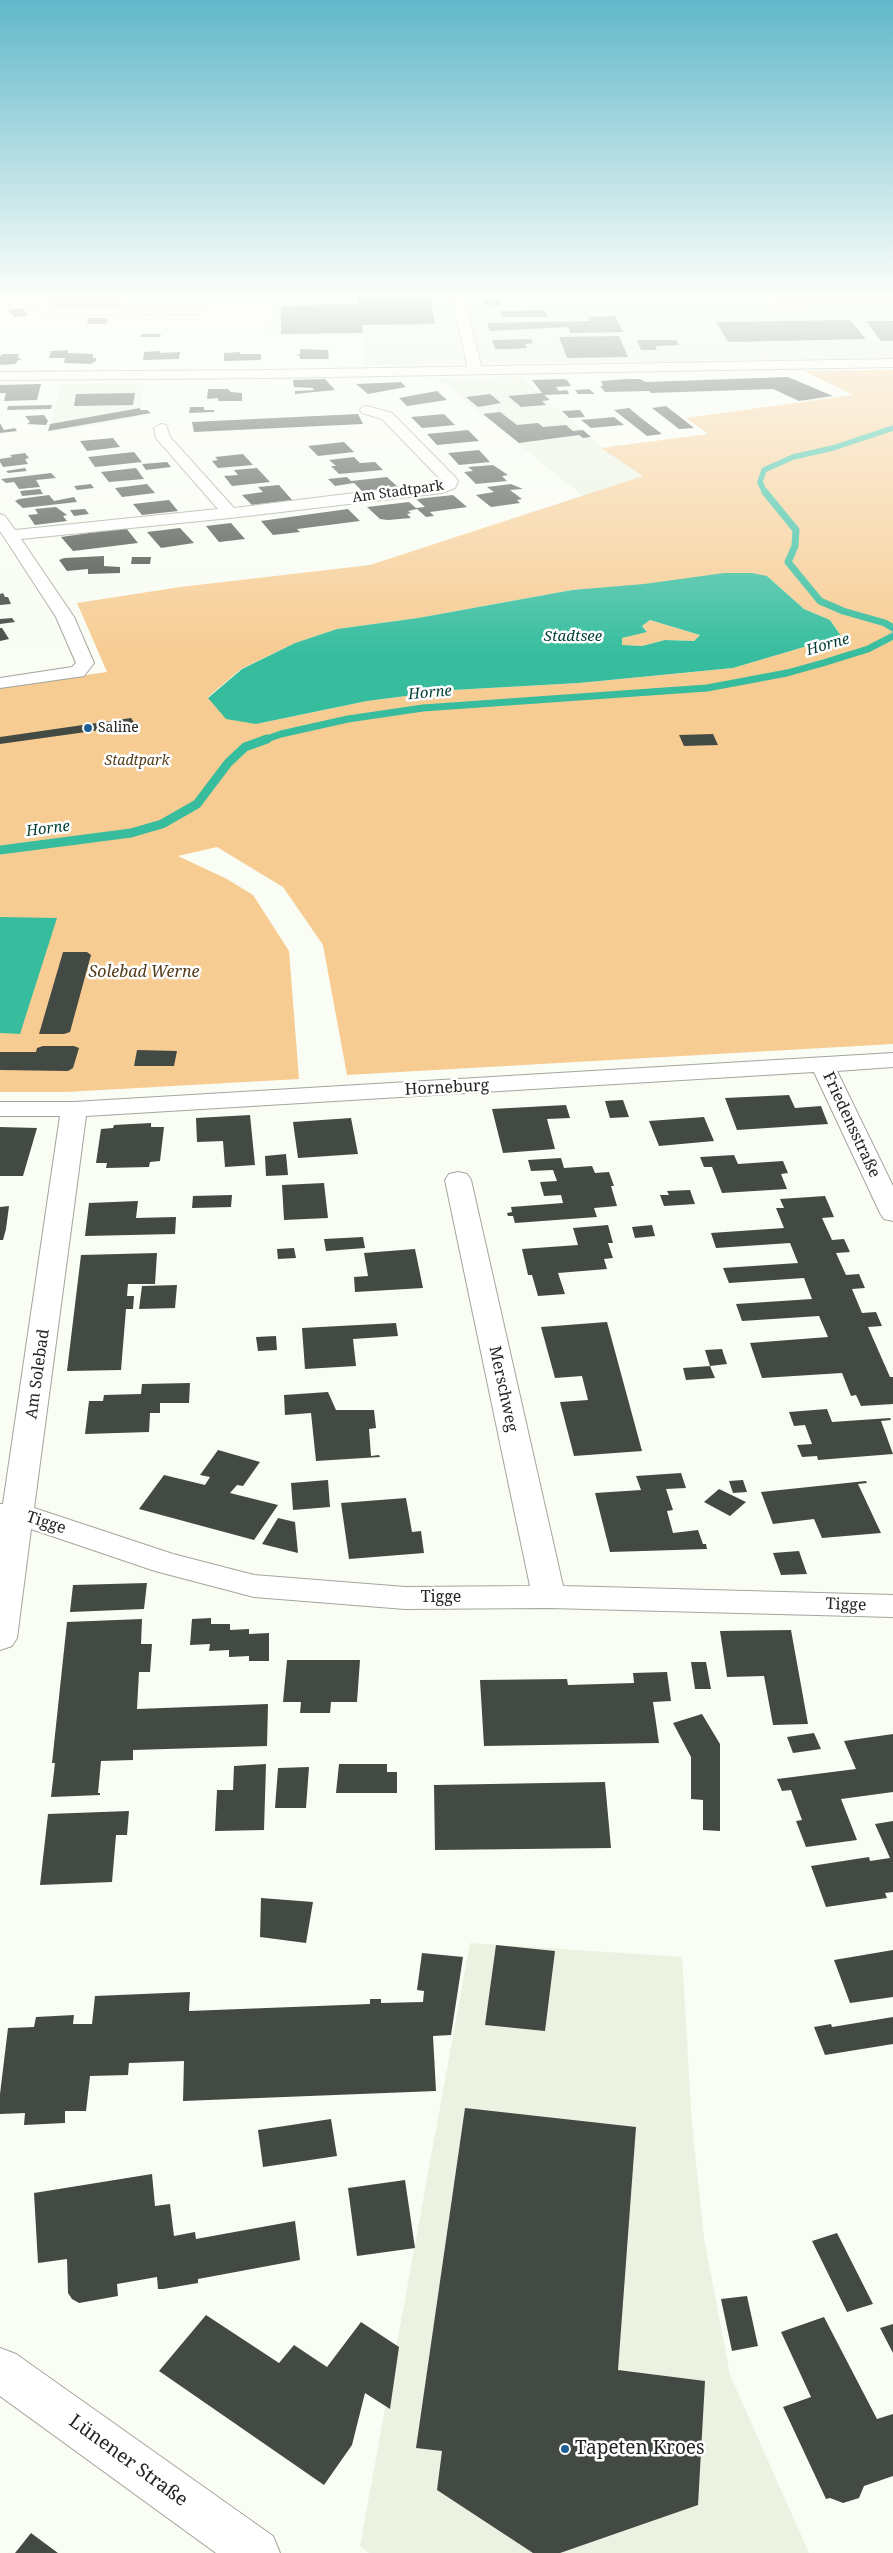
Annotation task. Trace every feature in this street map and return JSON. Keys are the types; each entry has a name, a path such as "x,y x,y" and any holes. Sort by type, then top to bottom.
{"street":[{"name":"Am Stadtpark","path":"11,535 442,488 450,485 451,481 384,415"},
{"path":"161,428 163,438 230,512"},
{"path":"0,519 65,617 84,663 78,672 0,683"},
{"name":"Horneburg","path":"0,1109 74,1109 893,1060"},
{"name":"Friedensstraße","path":"822,1064 893,1213"},
{"name":"Am Solebad","path":"0,1638 9,1514 74,1109"},
{"name":"Merschweg","path":"458,1180 549,1597"},
{"name":"Tigge","path":"9,1514 166,1562 254,1586 405,1598 549,1597 893,1606"},
{"name":"Lünener Straße","path":"0,2369 256,2553"}],"shaded area":[{"path":"53,415 140,415 140,417 48,433"},
{"path":"483,415 565,415 601,447 643,476 583,496"},
{"path":"470,1943 682,1957 692,2124 704,2238 730,2375 809,2553 369,2553 360,2546"}],"green space":[{"path":"707,415 893,415 893,1044 347,1075 323,945 283,887 217,847 178,856 227,879 253,895 289,951 299,1079 66,1092 0,1092 0,687 107,672 77,603 180,587 370,565 643,476 601,448 708,434 686,418","holes":["767,576 804,609 830,620 841,636 733,668 579,683 453,690 367,701 256,724 208,697 241,669 295,643 337,629 418,618 572,590"]},
{"path":"650,620 700,635 694,641 665,640 642,646 621,645 622,638 647,631 642,626"}],"water":[{"name":"Stadtsee","path":"724,573 752,573 767,576 804,609 830,620 841,636 733,668 579,683 453,690 367,701 256,724 226,719 208,698 242,669 295,643 337,629 418,618 572,590 644,584","holes":["650,620 700,635 694,641 665,640 642,646 622,645 622,638 647,632 642,626"]},
{"path":"0,917 57,918 20,1034 0,1033"}],"building":[{"path":"44,415 48,421 46,425 27,424 30,422 25,416"},
{"path":"100,415 139,415 48,431 50,424"},
{"path":"359,415 363,424 194,432 192,422"},
{"path":"445,415 455,425 422,428 411,417"},
{"path":"484,415 504,415 517,425 538,423 543,427 566,425 573,431 583,430 591,437 583,438 579,435 519,443"},
{"path":"566,415 584,415 585,417 569,418"},
{"path":"621,415 638,415 662,434 647,436"},
{"path":"661,415 678,415 694,428 679,429"},
{"path":"614,417 624,425 591,428 581,420"},
{"path":"0,423 4,430 15,428 17,431 0,433"},
{"path":"468,430 479,441 437,445 427,434"},
{"path":"113,438 120,447 87,451 80,441"},
{"path":"344,442 354,452 318,456 308,446"},
{"path":"479,450 490,462 459,465 448,453"},
{"path":"134,452 142,462 95,467 88,457"},
{"path":"25,453 29,458 25,459 28,464 3,467 0,462 0,459 12,457 10,455"},
{"path":"243,454 253,465 218,468 212,461 218,460 215,457"},
{"path":"354,457 360,463 375,462 383,470 339,474 331,466 336,466 329,460"},
{"path":"167,462 171,467 146,470 142,464"},
{"path":"493,465 508,475 502,476 507,481 476,484 464,472 473,471 468,467"},
{"path":"25,468 27,471 8,473 6,471"},
{"path":"136,468 144,479 109,482 101,472"},
{"path":"257,468 270,482 232,486 224,476 238,475 234,470"},
{"path":"51,473 56,478 36,480 40,487 19,489 14,482 6,483 1,479"},
{"path":"347,477 351,481 387,477 399,488 363,492 354,483 335,486 328,479"},
{"path":"91,484 94,488 77,490 74,486"},
{"path":"147,484 155,493 122,497 115,488"},
{"path":"511,484 523,489 510,490 522,499 517,500 520,503 491,507 476,495 494,492 487,487"},
{"path":"279,485 292,500 252,505 242,495 263,492 258,487"},
{"path":"40,489 43,494 22,496 20,491"},
{"path":"49,495 54,501 74,497 77,502 23,508 15,501 19,499"},
{"path":"453,495 467,507 430,512 434,516 426,517 417,509 408,511 411,513 407,514 411,518 388,520 380,519 367,507 409,502 416,508 425,507 416,499"},
{"path":"169,500 178,511 142,515 133,504"},
{"path":"56,507 67,515 63,516 67,521 35,525 28,515 38,514 35,509"},
{"path":"85,509 89,514 74,516 70,510"},
{"path":"348,509 360,521 297,529 300,532 273,535 261,521"},
{"path":"231,523 245,539 219,542 206,526"},
{"path":"126,528 138,543 73,551 61,537"},
{"path":"180,528 194,543 161,548 147,532"},
{"path":"104,556 104,566 120,567 120,573 88,574 88,569 67,571 59,560 64,558"},
{"path":"132,557 151,557 150,564 131,564"},
{"path":"3,593 5,597 8,597 11,604 0,605 0,594"},
{"path":"12,618 15,622 0,624 0,619"},
{"path":"0,628 2,628 9,639 0,641"},
{"name":"Saline","path":"131,718 136,725 0,744 0,737"},
{"path":"713,734 718,745 684,746 679,735"},
{"path":"63,952 87,952 91,955 70,1032 64,1034 39,1034"},
{"path":"43,1046 74,1046 79,1048 73,1068 68,1071 0,1070 0,1052 36,1052 37,1048"},
{"path":"137,1050 177,1051 174,1066 134,1066"},
{"path":"789,1095 795,1108 821,1106 828,1124 737,1130 725,1098"},
{"path":"623,1100 629,1117 610,1118 605,1101"},
{"path":"566,1105 570,1118 547,1119 555,1149 503,1153 492,1109"},
{"path":"250,1115 255,1165 225,1167 223,1141 197,1142 196,1118"},
{"path":"704,1117 714,1141 659,1146 649,1121"},
{"path":"351,1118 358,1154 298,1158 293,1122"},
{"path":"151,1123 151,1127 164,1127 160,1161 150,1162 149,1167 106,1168 107,1163 96,1163 101,1129 113,1128 114,1125"},
{"path":"0,1127 37,1128 23,1176 0,1176"},
{"path":"286,1154 288,1175 266,1176 265,1156"},
{"path":"734,1155 738,1164 783,1161 788,1173 781,1174 787,1189 722,1193 712,1167 704,1167 700,1157"},
{"path":"561,1158 564,1168 592,1166 595,1173 609,1172 614,1186 611,1186 617,1206 594,1208 597,1217 515,1223 513,1216 508,1216 507,1213 512,1212 511,1207 563,1203 561,1195 544,1196 540,1182 557,1181 553,1170 531,1171 528,1160"},
{"path":"324,1183 328,1218 284,1220 282,1185"},
{"path":"690,1190 695,1204 664,1206 660,1195 669,1195 667,1191"},
{"path":"232,1195 231,1207 192,1208 193,1196"},
{"path":"825,1196 834,1217 822,1218 832,1240 844,1239 850,1252 836,1253 846,1275 859,1274 865,1288 852,1289 862,1313 876,1312 882,1326 868,1327 890,1377 893,1377 893,1404 861,1406 856,1395 851,1396 842,1373 762,1378 750,1343 828,1337 819,1316 742,1321 736,1304 812,1299 804,1278 729,1283 723,1268 798,1263 790,1243 716,1248 711,1233 784,1228 776,1208 784,1208 780,1199"},
{"path":"138,1201 136,1218 176,1217 175,1234 85,1236 89,1203"},
{"path":"9,1206 6,1229 3,1240 0,1240 0,1207"},
{"path":"608,1225 613,1243 608,1243 613,1258 604,1259 607,1269 558,1273 565,1294 538,1296 532,1275 528,1275 522,1249 578,1245 573,1228"},
{"path":"652,1225 655,1236 635,1238 632,1227"},
{"path":"363,1237 365,1248 326,1251 324,1239"},
{"path":"294,1248 296,1258 278,1259 277,1249"},
{"path":"415,1249 423,1288 355,1292 354,1277 368,1276 364,1253"},
{"path":"157,1253 155,1284 128,1284 127,1296 134,1296 133,1309 126,1309 121,1370 67,1371 81,1255"},
{"path":"177,1285 175,1308 139,1309 142,1286"},
{"path":"607,1322 642,1451 574,1456 560,1402 588,1400 582,1376 555,1378 541,1327"},
{"path":"396,1323 398,1336 353,1339 356,1366 305,1369 302,1328"},
{"path":"276,1336 277,1350 258,1351 256,1337"},
{"path":"722,1349 727,1364 710,1366 705,1350"},
{"path":"710,1366 715,1378 686,1380 683,1368"},
{"path":"190,1383 189,1403 160,1403 160,1413 150,1413 149,1432 85,1434 89,1401 103,1401 104,1395 141,1394 142,1384"},
{"path":"328,1392 336,1410 374,1410 376,1428 369,1429 371,1456 379,1455 380,1457 316,1461 311,1413 285,1415 284,1395"},
{"path":"827,1409 832,1422 890,1418 891,1420 881,1421 893,1454 818,1460 817,1456 802,1457 797,1445 812,1444 805,1425 794,1426 789,1412"},
{"path":"218,1450 260,1462 243,1486 237,1485 230,1493 278,1505 254,1540 139,1509 164,1475 205,1485 210,1477 200,1475"},
{"path":"681,1473 686,1488 666,1489 673,1510 667,1511 673,1533 698,1530 707,1549 610,1552 595,1493 641,1490 636,1476"},
{"path":"328,1480 330,1507 293,1510 291,1483"},
{"path":"743,1480 747,1492 733,1493 729,1481"},
{"path":"866,1481 867,1483 858,1484 881,1533 822,1538 814,1519 773,1524 761,1492"},
{"path":"719,1489 746,1502 730,1516 704,1502"},
{"path":"406,1498 412,1532 421,1531 424,1553 349,1559 341,1503"},
{"path":"278,1518 295,1522 298,1553 262,1544"},
{"path":"799,1551 807,1574 781,1575 773,1553"},
{"path":"147,1583 144,1609 70,1612 73,1585"},
{"path":"211,1618 211,1624 230,1624 230,1630 249,1629 249,1634 269,1633 269,1661 249,1661 249,1656 229,1657 229,1650 209,1651 210,1644 190,1645 192,1619"},
{"path":"142,1619 141,1644 152,1644 150,1672 139,1672 137,1709 268,1704 267,1746 133,1750 133,1760 101,1761 98,1793 100,1795 51,1797 55,1763 52,1763 67,1622"},
{"path":"791,1630 808,1724 773,1725 764,1676 727,1677 720,1631"},
{"path":"287,1660 360,1660 357,1702 331,1702 330,1713 300,1713 301,1702 283,1702"},
{"path":"691,1662 706,1662 711,1689 695,1689"},
{"path":"667,1672 671,1701 653,1702 659,1743 484,1746 480,1680 567,1679 568,1685 634,1683 633,1673"},
{"path":"702,1714 720,1744 720,1831 703,1830 703,1800 691,1799 691,1757 673,1723"},
{"path":"814,1733 821,1749 793,1753 787,1737"},
{"path":"893,1734 893,1792 841,1799 857,1840 806,1847 796,1821 802,1820 791,1790 782,1791 777,1779 856,1769 844,1741"},
{"path":"266,1764 264,1830 215,1831 217,1790 233,1790 234,1766"},
{"path":"339,1764 387,1764 387,1772 397,1772 397,1793 336,1793"},
{"path":"309,1767 306,1808 275,1808 278,1768"},
{"path":"605,1782 611,1848 435,1850 434,1785"},
{"path":"129,1811 127,1835 116,1835 112,1882 40,1885 48,1814"},
{"path":"893,1821 893,1892 885,1893 887,1898 826,1907 811,1866 869,1857 870,1861 890,1858 875,1824"},
{"path":"261,1898 313,1902 306,1943 260,1937"},
{"path":"496,1945 555,1951 545,2031 485,2025"},
{"path":"893,1950 893,1997 850,2003 834,1960"},
{"path":"422,1953 463,1957 451,2035 433,2036 436,2091 183,2101 184,2061 129,2063 128,2075 90,2076 86,2111 65,2111 65,2123 24,2125 25,2113 0,2114 0,2094 8,2028 34,2027 36,2017 74,2015 73,2024 92,2024 95,1996 190,1992 189,2011 370,2004 370,1999 381,1999 381,2003 423,2002 424,1991 417,1990"},
{"path":"893,2017 893,2044 825,2055 814,2027 831,2024 832,2027"},
{"path":"465,2108 636,2127 618,2370 705,2381 698,2505 560,2553 533,2553 437,2490 442,2451 416,2448"},
{"path":"331,2119 337,2156 263,2167 258,2130"},
{"path":"152,2174 155,2206 170,2204 174,2236 195,2232 196,2239 295,2221 300,2260 198,2279 198,2283 163,2289 158,2289 157,2277 117,2284 118,2296 79,2303 72,2299 68,2293 67,2259 38,2263 34,2193"},
{"path":"405,2180 415,2248 357,2256 348,2188"},
{"path":"837,2233 873,2304 847,2312 812,2241"},
{"path":"747,2296 758,2346 732,2351 721,2299"},
{"path":"206,2315 279,2363 294,2345 327,2367 361,2322 399,2347 390,2409 365,2393 352,2445 324,2485 159,2371"},
{"path":"824,2317 877,2419 893,2414 893,2476 864,2486 859,2498 843,2503 830,2498 826,2499 783,2407 811,2397 781,2332"},
{"path":"893,2324 893,2353 880,2328"},
{"path":"31,2533 58,2553 15,2553"}],"waterway":[{"name":"Horne","path":"765,493 760,482 764,470 793,457 833,448 893,428"},
{"name":"Horne","path":"765,492 796,530 795,546 788,562 820,601 843,611 885,623 893,628"},
{"name":"Horne","path":"264,740 281,734 348,719 423,708 707,688 787,673 823,663 868,649 893,636"},
{"name":"Horne","path":"0,850 131,833 162,824 197,804 228,763 245,747 267,739"}],"place":[{"name":"Saline","path":"88,728"},
{"name":"Tapeten Kroes","path":"565,2449"}],"park label":[{"name":"Stadtpark","path":"137,761"},
{"name":"Solebad Werne","path":"144,972"}]}
